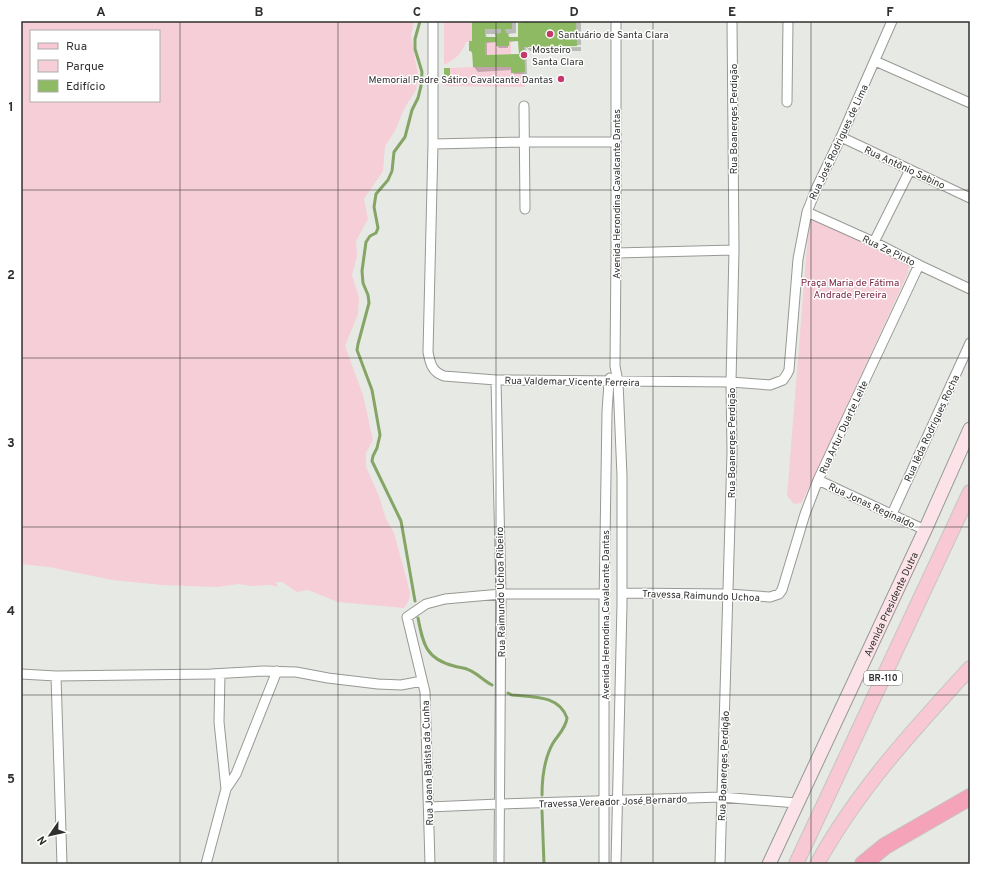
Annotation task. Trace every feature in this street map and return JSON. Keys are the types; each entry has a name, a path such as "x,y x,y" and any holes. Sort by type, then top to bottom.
{"highway":[{"path":"863,864 885,846 970,797"}],"main road":[{"name":"BR-110","path":"796,864 970,492"},
{"path":"817,864 842,821 861,794 923,719 970,668"}],"street":[{"path":"433,21 433,144 616,142"},
{"name":"Avenida Herondina Cavalcante Dantas","path":"604,864 604,606 613,382 615,366 616,21"},
{"name":"Rua Boanerges Perdigão","path":"720,864 732,452 731,382 734,250 732,21"},
{"path":"787,102 788,21"},
{"name":"Rua José Rodrigues de Lima","path":"731,382 770,385 779,382 787,374 798,259 807,212 816,187 876,61 892,21"},
{"path":"876,61 970,103"},
{"path":"524,106 525,209"},
{"name":"Rua Antônio Sabino","path":"841,137 970,198"},
{"name":"Rua Valdemar Vicente Ferreira","path":"433,144 428,352 431,366 438,374 444,376 496,380 731,382"},
{"path":"874,242 910,170"},
{"name":"Rua Ze Pinto","path":"807,212 874,242 970,289"},
{"path":"616,253 734,250"},
{"name":"Rua Artur Duarte Leite","path":"779,594 782,590 805,514 818,480 919,265"},
{"name":"Rua Iêda Rodrigues Rocha","path":"892,514 970,343"},
{"name":"Rua Raimundo Uchoa Ribeiro","path":"496,380 501,594 499,864"},
{"name":"Avenida Herondina Cavalcante Dantas","path":"613,382 622,476 622,604 616,864"},
{"name":"Avenida Presidente Dutra","path":"769,864 925,530 970,429"},
{"name":"Rua Jonas Reginaldo","path":"818,480 925,530"},
{"name":"Travessa Raimundo Uchoa","path":"622,593 728,594 770,597 779,594"},
{"path":"501,594 605,594"},
{"name":"Rua Joana Batista da Cunha","path":"430,864 425,692 407,617 418,608 435,601 501,594"},
{"path":"604,606 622,604"},
{"path":"21,674 56,676 220,674 277,671 296,672 328,678 378,684 401,685 422,681"},
{"path":"206,864 226,789 236,774 277,671"},
{"path":"220,674 218,722 226,789"},
{"path":"56,676 62,864"},
{"name":"Travessa Vereador José Bernardo","path":"429,807 722,797 797,803"}],"green space":[{"path":"21,21 414,21 411,36 418,75 416,90 404,109 395,131 385,146 383,171 364,199 368,219 356,241 357,256 352,275 359,297 358,314 345,346 363,395 373,440 366,453 366,467 379,496 386,519 394,533 410,592 409,600 404,608 338,602 308,590 297,592 282,582 276,582 278,587 271,585 250,586 239,584 217,587 162,585 112,580 49,567 21,564"},
{"path":"444,21 472,21 472,41 466,42 458,56 444,65"},
{"path":"509,41 511,41 511,54 485,55 485,42 496,42 496,46 509,46"},
{"path":"511,67 511,72 524,72 525,87 444,86 444,76 450,68"},
{"name":"Praça Maria de Fátima Andrade Pereira","path":"814,218 907,262 909,266 908,273 803,500 801,503 794,504 787,496 809,221"}],"building":[{"path":"472,21 512,21 512,29 505,29 506,33 508,33 509,37 518,37 518,23 523,21 576,21 577,46 524,47 525,72 511,73 511,67 473,67 472,51 469,51 469,41 472,41","holes":["485,29 501,29 501,33 495,34 496,37 485,37","509,41 518,41 519,54 485,55 485,42 496,42 496,46 509,46"]},
{"path":"444,68 450,68 450,76 444,76"}],"waterway":[{"path":"415,601 401,521 372,461 380,435 372,390 357,350 369,303 368,295 363,283 362,271 366,242 370,236 376,233 378,228 374,207 376,194 388,180 392,171 394,152 405,137 412,110 418,98 421,86 422,72 415,49 415,39 420,21"},
{"path":"418,618 424,643 432,655 445,663 472,671 492,685"},
{"path":"508,693 512,695 537,697 552,701 563,710 567,718 563,728 547,755 543,775 542,795"},
{"path":"542,811 544,864"}],"place":[{"name":"Santuário de Santa Clara","path":"550,34"},
{"name":"Mosteiro Santa Clara","path":"524,55"},
{"name":"Memorial Padre Sátiro Cavalcante Dantas","path":"561,79"}]}
